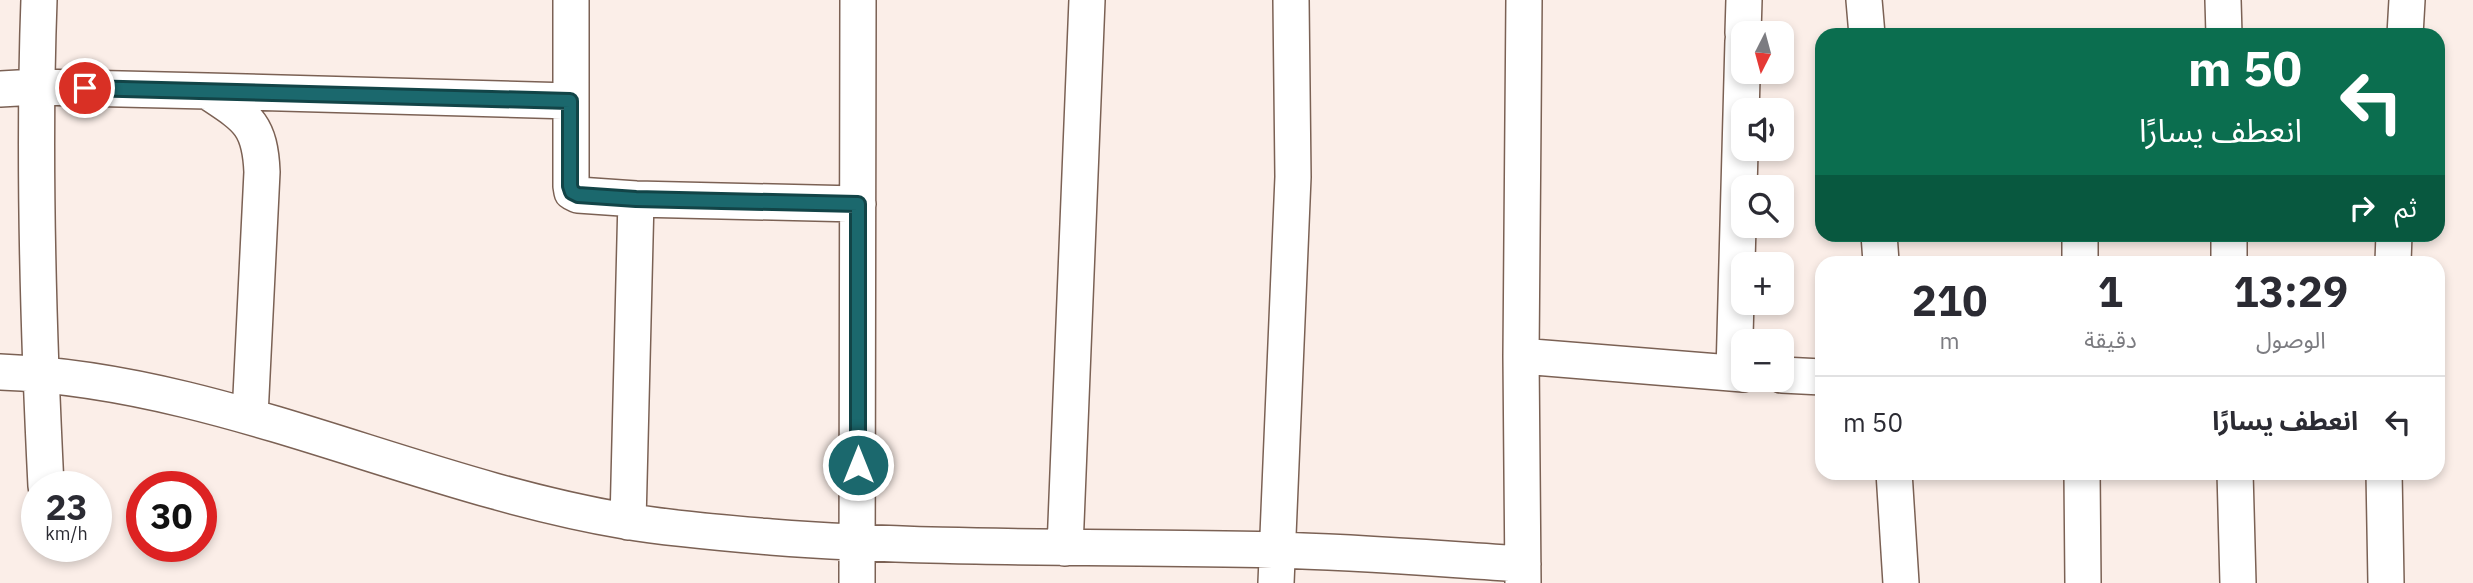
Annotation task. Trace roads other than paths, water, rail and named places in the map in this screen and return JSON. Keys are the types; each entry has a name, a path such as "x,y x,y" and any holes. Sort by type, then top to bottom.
{"street":[{"path":"39,0 36,87 40,373 45,471"},
{"path":"571,0 572,192 578,195 636,199 858,204"},
{"path":"857,583 858,0"},
{"path":"1065,548 1087,0"},
{"path":"1277,566 1293,177 1291,0"},
{"path":"0,372 40,373 152,391 250,416 481,488 628,522 858,544 1065,548 1277,566 1523,573 1521,356 1524,0"},
{"path":"1743,21 1744,0"},
{"path":"1864,0 1866,28"},
{"path":"2223,0 2224,28"},
{"path":"2405,28 2407,0"},
{"path":"1740,329 1742,84"},
{"path":"0,89 36,87 570,101"},
{"path":"207,91 235,109 254,128 261,150 250,416"},
{"path":"628,522 636,199"},
{"path":"1521,356 1731,373"},
{"path":"1794,376 1815,377"},
{"path":"1895,480 1901,583"},
{"path":"2082,480 2083,583"},
{"path":"2235,480 2238,583"},
{"path":"2384,480 2386,583"}]}
